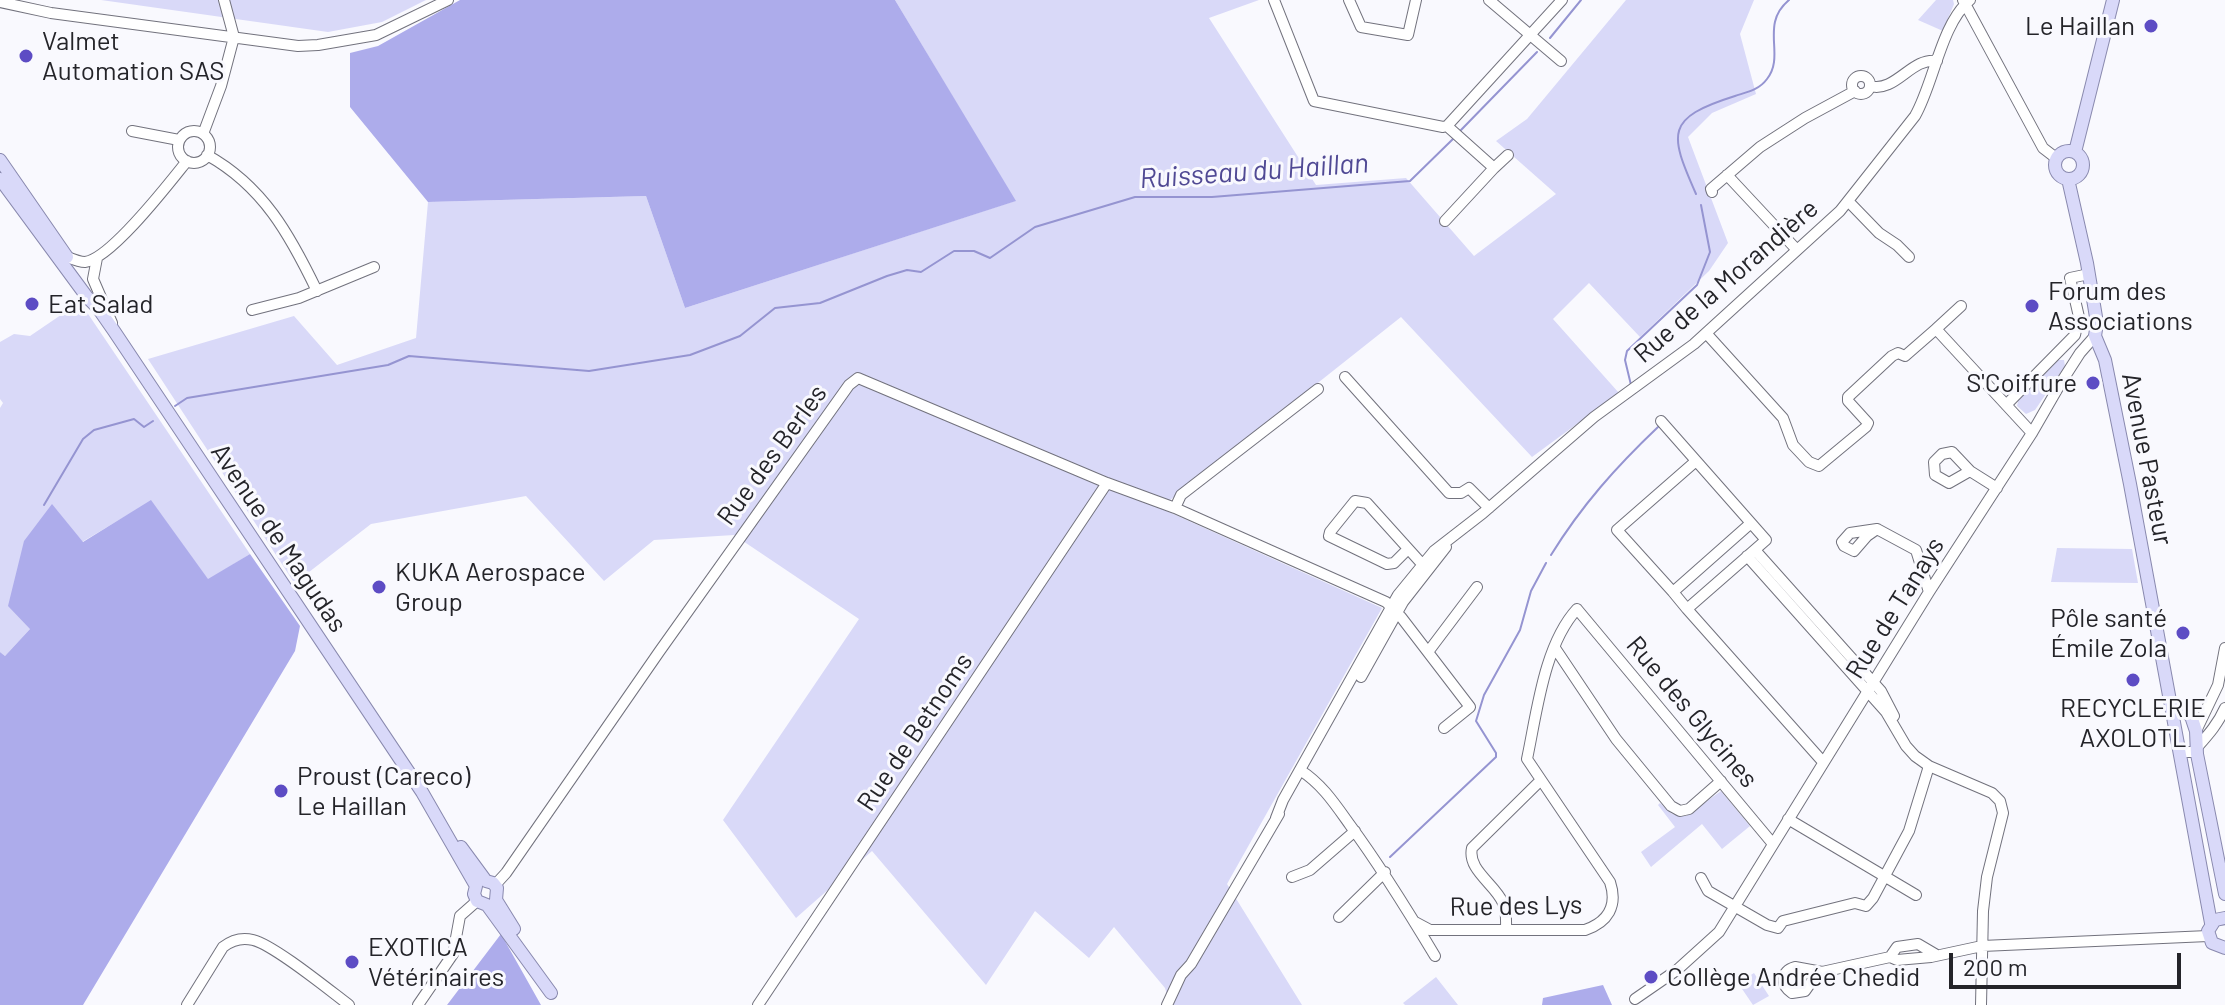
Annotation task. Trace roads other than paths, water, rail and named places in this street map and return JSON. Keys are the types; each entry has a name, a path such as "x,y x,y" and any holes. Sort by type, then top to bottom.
{"main road":[{"path":"2075,152 2113,0"},
{"path":"2062,152 2075,152 2082,159 2083,168 2077,176 2068,179 2056,172 2056,158 2062,152"},
{"name":"Avenue de Magudas","path":"0,160 92,293 98,308"},
{"name":"Avenue de Magudas","path":"0,179 114,331 486,884"},
{"name":"Avenue Pasteur","path":"2068,179 2089,274 2097,323 2095,336 2105,360 2172,702 2171,713 2210,929"},
{"path":"2172,702 2187,712 2196,731 2225,894"},
{"path":"487,902 498,892 486,884 474,894 487,902 546,981 554,999"},
{"path":"2225,918 2210,929 2215,946 2225,948"}],"street":[{"path":"179,140 180,154 187,161 196,162 207,155 209,146 203,134 221,86 234,37 224,0"},
{"path":"0,2 51,13 298,46 356,39 391,29 448,0"},
{"path":"1274,0 1314,101 1447,126 1494,168"},
{"path":"1349,0 1361,27 1408,35 1416,0"},
{"path":"1489,0 1561,61"},
{"path":"1447,126 1562,0"},
{"path":"1966,1 2043,148 2056,158"},
{"name":"Rue de la Morandière","path":"1168,1004 1181,975 1191,964 1422,564 1594,417 1694,344 1848,201 1924,101 1937,61 1966,1"},
{"path":"1712,192 1711,189 1760,147 1855,91 1852,83 1858,77 1866,77 1870,86 1879,88 1901,77 1920,61 1937,61"},
{"path":"132,131 179,140 189,132 203,134"},
{"path":"207,155 238,174 261,196 289,235 317,291"},
{"path":"1445,221 1508,155"},
{"path":"67,257 85,262 97,258 139,218 187,161"},
{"path":"1727,175 1797,250"},
{"path":"1848,201 1879,233 1909,257"},
{"path":"97,258 93,279 114,331"},
{"path":"252,310 287,302 374,267"},
{"path":"2006,405 2075,335 2079,317 2070,278 2089,274"},
{"path":"1706,333 1783,418 1793,445 1809,462 1819,466 1868,423 1848,401 1848,397 1892,356 1898,353 1905,356 1961,306"},
{"path":"1936,329 2032,433"},
{"name":"Rue de Tanays","path":"1635,999 1710,943 1735,907 1929,592 2074,363 2095,336"},
{"path":"1345,377 1449,493 1461,493 1469,488 1489,508"},
{"name":"Rue des Berles","path":"486,884 506,873 840,397 858,378 1107,483 1175,508 1364,590 1394,610"},
{"path":"1175,508 1181,495 1318,389"},
{"path":"1661,421 1766,540 1687,609"},
{"path":"1696,461 1617,530 1823,762"},
{"path":"1970,471 1997,488"},
{"name":"Rue de Betnoms","path":"758,1005 1107,483"},
{"path":"1407,550 1394,563 1387,564 1329,536 1355,501 1367,503 1422,564"},
{"path":"1673,592 1751,523"},
{"path":"1877,529 1916,550 1929,592"},
{"name":"Rue de la Morandière","path":"1394,610 1451,539"},
{"path":"1751,553 1891,708 1900,735 1915,756 1929,766 1992,793 2000,801 2003,813 1987,877 1981,1005"},
{"path":"1428,652 1477,587"},
{"name":"Rue des Lys","path":"1415,922 1430,930 1585,930 1603,922 1613,905 1610,882 1527,759 1543,676 1567,619 1577,609"},
{"name":"Rue des Glycines","path":"1577,609 1773,844"},
{"path":"1394,610 1470,707 1444,728"},
{"path":"1555,648 1616,739 1671,806 1680,811 1689,809 1721,781"},
{"path":"2196,731 2218,685 2225,648"},
{"path":"2187,712 2209,706"},
{"path":"2176,741 2185,752 2193,752 2203,737 2213,730 2225,708"},
{"path":"1701,878 1708,891 1767,925 1778,928 1783,921 1855,903 1866,906 1909,831 1929,766"},
{"path":"1302,772 1320,784 1385,872 1435,956"},
{"path":"1506,929 1503,903 1474,865 1470,853 1541,780"},
{"path":"1788,819 1916,895"},
{"path":"1292,877 1310,870 1355,831"},
{"path":"1339,917 1385,872"},
{"path":"418,1005 453,954 460,916 487,902"},
{"path":"1822,972 1890,957 1897,947 1918,944 1935,954 1982,946 2210,929"},
{"path":"187,1005 223,947 229,942 244,939 263,945 349,1005"}],"waterway":[{"name":"Ruisseau du Haillan","path":"1550,38 1581,0"},
{"path":"1696,194 1681,156 1679,130 1696,112 1752,90 1767,79 1774,60 1776,20 1789,0"},
{"name":"Ruisseau du Haillan","path":"1461,130 1537,52"},
{"name":"Ruisseau du Haillan","path":"175,406 187,398 388,365 409,356 589,371 690,355 740,336 775,308 820,303 887,276 907,270 921,272 954,251 974,251 990,258 1035,227 1135,197 1212,197 1410,181 1454,138"},
{"path":"1631,385 1625,360 1627,351 1697,285 1710,252 1701,205"},
{"name":"Ruisseau du Haillan","path":"44,505 83,439 94,430 134,419 144,427 153,421"},
{"path":"1551,555 1600,487 1658,427"},
{"path":"1390,857 1496,757 1476,721 1484,695 1520,630 1531,591 1546,563"}],"place":[{"name":"Le Haillan","path":"2151,26"},
{"name":"Valmet Automation SAS","path":"26,56"},
{"name":"Eat Salad","path":"32,304"},
{"name":"Forum des Associations","path":"2032,306"},
{"name":"S'Coiffure","path":"2093,383"},
{"name":"KUKA Aerospace Group","path":"379,587"},
{"name":"Pôle santé Émile Zola","path":"2183,633"},
{"name":"RECYCLERIE AXOLOTL","path":"2133,680"},
{"name":"Proust (Careco) Le Haillan","path":"281,791"},
{"name":"EXOTICA Vétérinaires","path":"352,962"},
{"name":"Collège Andrée Chedid","path":"1651,977"}]}
